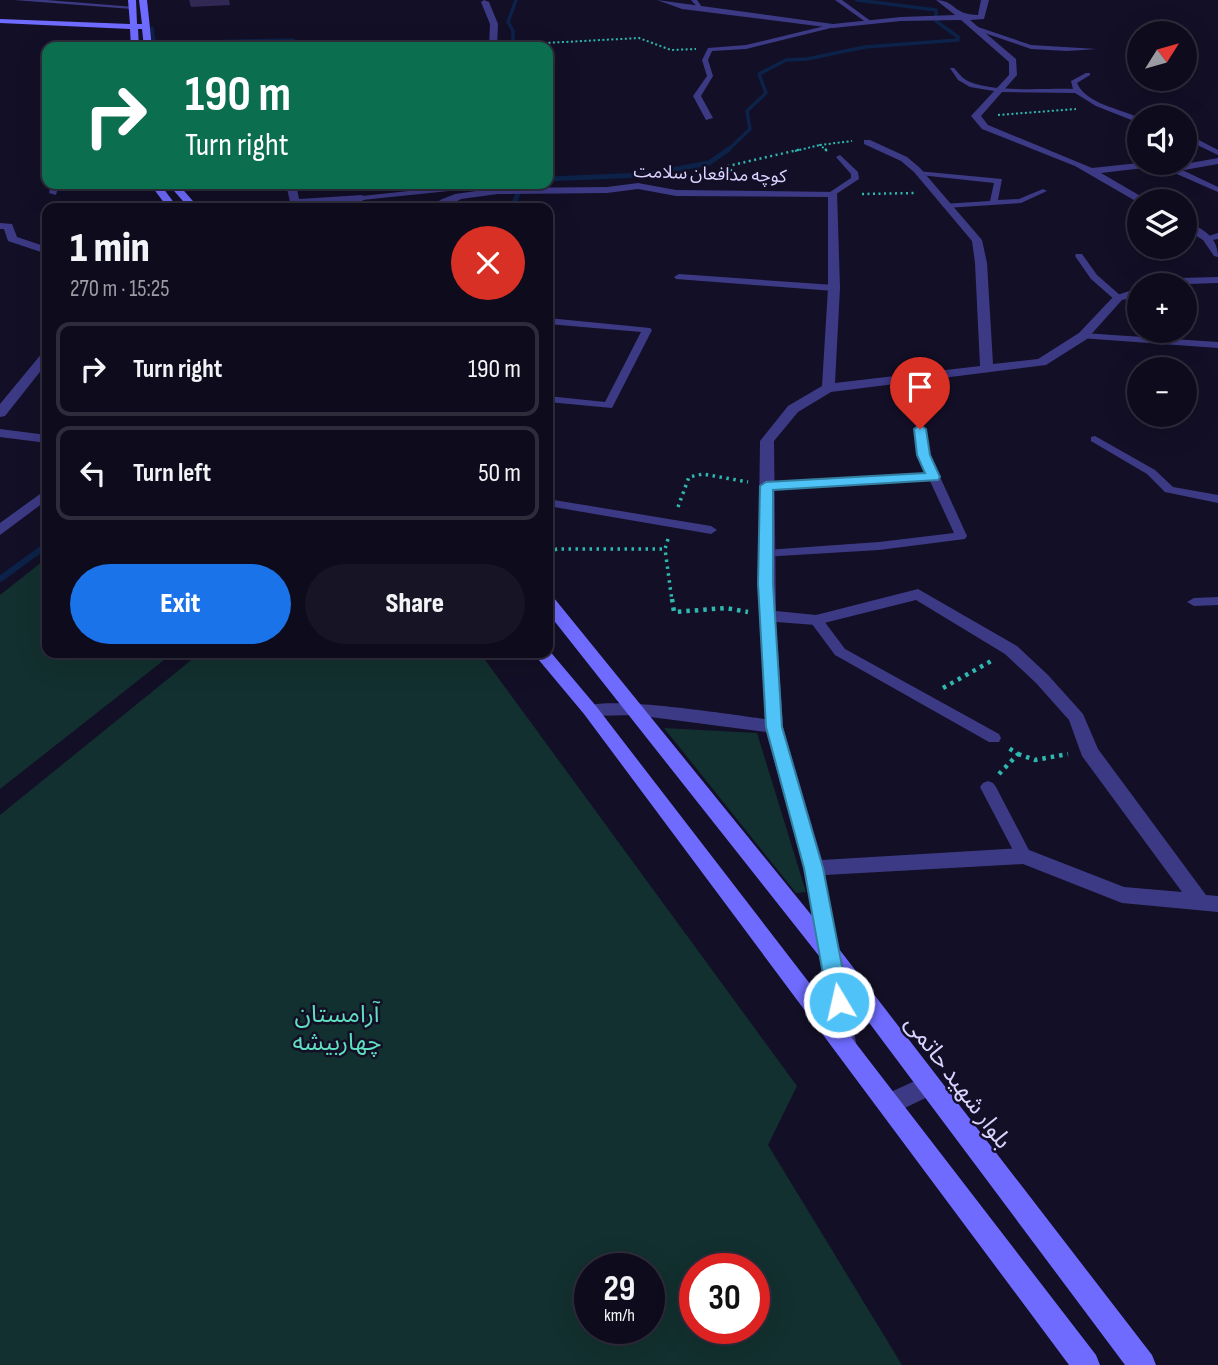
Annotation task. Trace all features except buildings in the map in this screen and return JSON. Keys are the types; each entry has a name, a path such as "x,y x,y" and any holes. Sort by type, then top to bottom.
{"main road":[{"path":"143,0 148,42"},
{"path":"132,3 134,42"},
{"path":"0,21 148,27"},
{"path":"177,189 190,203"},
{"name":"بلوار شهید حاتمی","path":"553,608 831,955 1142,1365"},
{"path":"546,658 590,710 1086,1365"}],"street":[{"path":"661,0 702,9 834,26 981,17 985,0"},
{"path":"940,0 1013,61 1013,75 976,116 985,127 1090,171 1127,192"},
{"path":"485,2 491,10 496,35 494,42"},
{"path":"867,142 904,159 920,173 977,240 983,289 987,368"},
{"path":"1197,165 1218,161"},
{"path":"1090,171 1127,166"},
{"name":"کوچه مدافعان سلامت","path":"446,203 476,192 607,190 638,186 676,193 833,194"},
{"path":"292,189 295,202 362,198"},
{"path":"828,388 834,288 833,194"},
{"path":"0,226 8,226 12,239 42,249"},
{"path":"1213,237 1218,254"},
{"path":"1197,281 1218,280"},
{"path":"846,1048 814,868 774,727 766,554 767,441 793,409 828,388 1041,362 1083,336 1118,298 1127,295"},
{"path":"0,413 42,361"},
{"path":"0,433 42,438"},
{"path":"0,530 42,497"},
{"path":"768,616 816,620 918,594 1011,650 1077,718 1089,751 1210,903"},
{"path":"590,710 635,709 774,727"},
{"path":"814,868 1024,856 1122,895 1210,903"},
{"path":"890,1104 928,1086"}],"lane":[{"path":"17,0 132,3"},
{"path":"694,0 702,9"},
{"path":"837,0 869,22"},
{"path":"709,118 696,96 710,76 705,60 710,49 746,47 834,26"},
{"path":"975,28 995,31 1022,45 1050,49 1094,49"},
{"path":"952,69 963,81 978,87 1076,91"},
{"path":"1088,74 1073,82 1076,91 1091,104 1127,115"},
{"path":"1197,142 1218,153"},
{"path":"833,194 855,179 855,174 841,157"},
{"path":"920,173 999,181 993,202"},
{"path":"1186,175 1218,190"},
{"path":"362,198 446,189"},
{"path":"946,205 1021,201 1043,191"},
{"path":"424,193 438,203"},
{"path":"1079,256 1094,277 1118,298"},
{"path":"679,277 834,288"},
{"path":"553,321 646,330 608,406 553,400"},
{"path":"1083,336 1218,345"},
{"path":"766,554 879,546 961,536 924,455 920,429"},
{"path":"1095,439 1152,472 1169,490 1218,499"},
{"path":"766,486 933,477"},
{"path":"553,503 711,530"},
{"path":"1194,602 1218,601"},
{"path":"816,620 840,652 994,738"},
{"path":"988,787 1024,856"}],"path":[{"path":"539,42 639,38 671,50 710,49"},
{"path":"976,116 1101,106"},
{"path":"749,195 728,166 820,145"},
{"path":"833,194 935,193"},
{"path":"900,379 920,429"},
{"path":"553,550 665,550"},
{"path":"923,699 1011,650"},
{"path":"994,738 1018,754 1035,760 1089,751"},
{"path":"988,787 1018,754"}],"green space":[{"path":"42,562 42,658 167,658 0,789 0,595"},
{"name":"آرامستان چهاربیشه","path":"194,658 484,658 797,1086 768,1145 902,1365 0,1365 0,815"},
{"path":"664,728 757,733 806,892 796,893"}],"waterway":[{"path":"513,42 513,31 508,22 516,0"},
{"path":"727,151 750,129 747,111 766,93 759,74 786,60 807,59 865,47 958,40 958,37 936,21 936,10 857,0"},
{"path":"152,28 154,42"},
{"path":"203,42 293,40"},
{"path":"553,179 643,175 709,163 729,149"},
{"path":"514,203 520,189"},
{"path":"0,579 42,549"}],"route":[{"path":"839,1002 814,868 774,727 766,584 766,486 933,477 924,455 920,429"}]}
